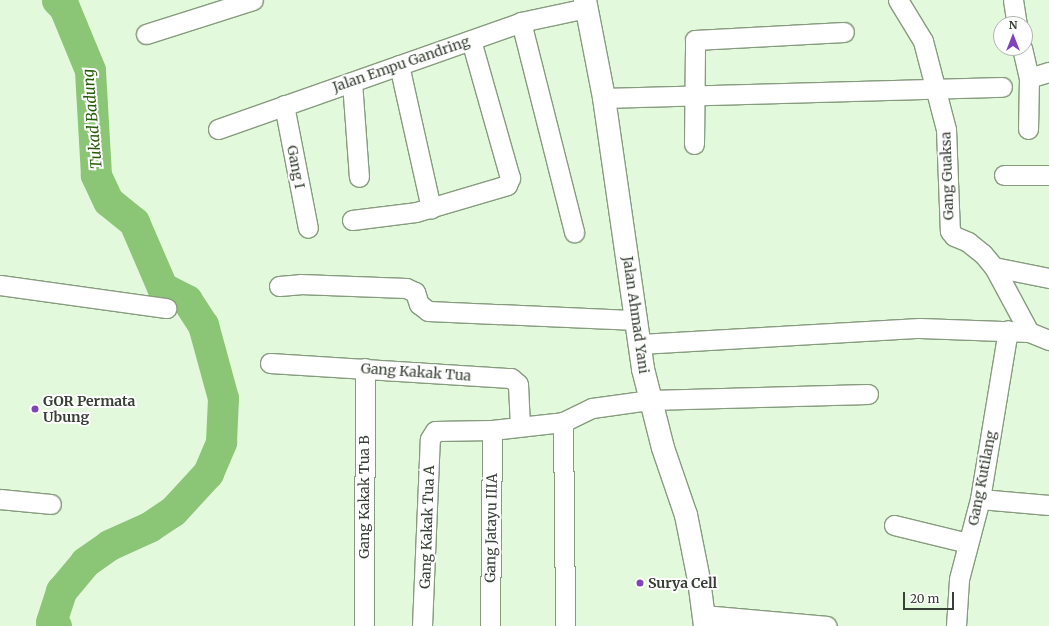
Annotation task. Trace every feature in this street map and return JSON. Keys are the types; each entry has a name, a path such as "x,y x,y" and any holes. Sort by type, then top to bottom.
{"main road":[{"name":"Jalan Ahmad Yani","path":"586,4 604,98 640,344 650,400 686,515 704,620"}],"street":[{"path":"146,34 252,0"},
{"path":"1013,0 1016,16"},
{"name":"Gang Guaksa","path":"903,1 923,41 946,129 948,226 954,236 968,242 994,267 1029,332"},
{"name":"Jalan Empu Gandring","path":"218,128 521,22 586,4"},
{"path":"521,22 574,232"},
{"path":"694,144 695,40 844,32"},
{"path":"352,220 389,216 431,208 507,185 510,178 471,40"},
{"path":"1024,56 1029,78 1028,129"},
{"path":"399,65 431,208"},
{"path":"1029,78 1049,72"},
{"path":"352,82 359,177"},
{"path":"604,98 694,97 936,88 1002,88"},
{"name":"Gang I","path":"284,105 308,228"},
{"path":"1004,175 1049,175"},
{"path":"994,267 1049,278"},
{"path":"279,286 300,284 406,288 416,292 419,304 428,311 637,320"},
{"path":"0,286 166,308"},
{"path":"640,344 920,328 1008,330 1029,332 1049,340"},
{"name":"Gang Kutilang","path":"956,626 959,578 980,499 1008,330"},
{"name":"Gang Kakak Tua","path":"270,363 511,378 518,384 520,426"},
{"name":"Gang Kakak Tua B","path":"364,626 365,368"},
{"path":"492,430 563,422 592,408 650,400 868,394"},
{"path":"563,422 565,626"},
{"name":"Gang Kakak Tua A","path":"422,626 430,439 438,431 492,430"},
{"name":"Gang Jatayu IIIA","path":"490,626 492,430"},
{"path":"0,499 51,504"},
{"path":"980,499 1049,505"},
{"path":"894,525 968,543"},
{"path":"704,620 827,626"}],"waterway":[{"name":"Tukad Badung","path":"56,626 51,622 61,591 85,562 109,545 149,527 173,511 208,473 221,442 223,398 203,325 187,300 162,287 134,222 108,201 96,175 90,70 64,7 57,0"}],"place":[{"name":"GOR Permata Ubung","path":"35,409"},
{"name":"Surya Cell","path":"640,583"}]}
